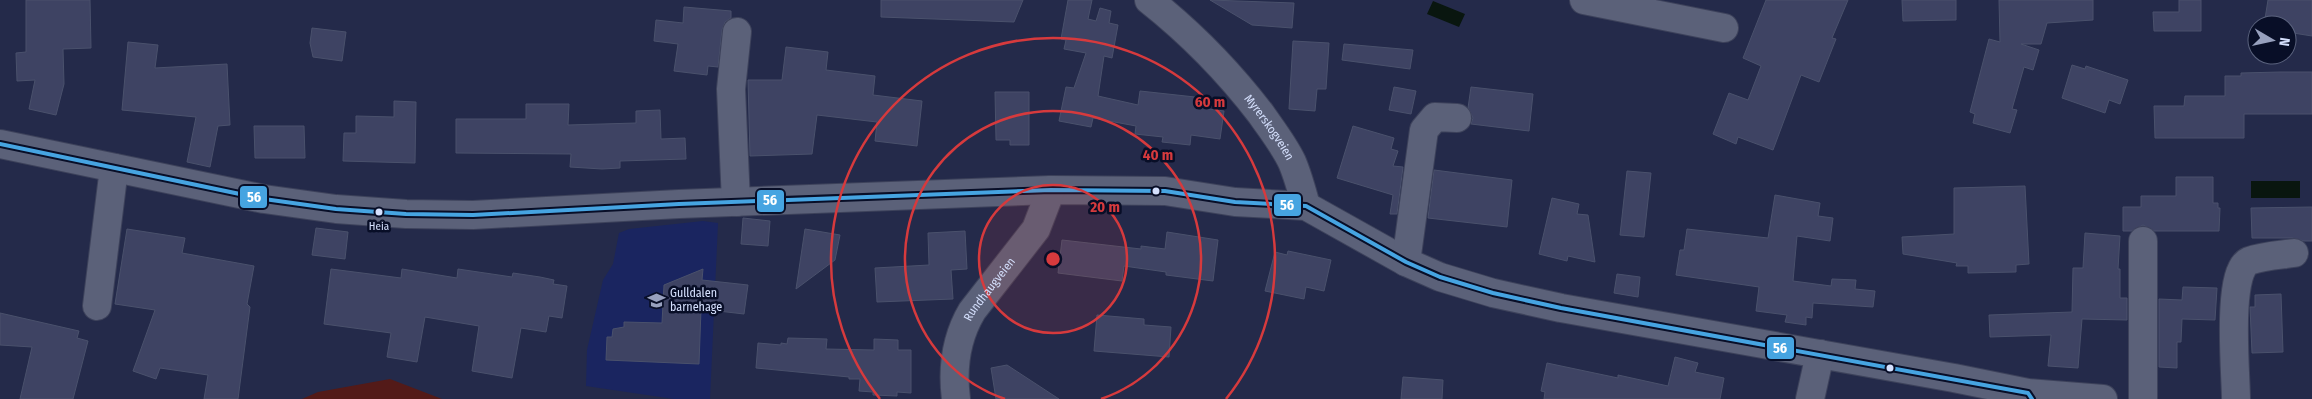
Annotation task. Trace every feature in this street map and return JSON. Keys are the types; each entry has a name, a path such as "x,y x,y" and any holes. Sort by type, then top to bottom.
{"street":[{"name":"Myrerskogveien","path":"1149,0 1181,26 1207,51 1244,92 1284,148 1292,163 1306,206"},
{"path":"1584,0 1724,28"},
{"path":"736,202 731,89 737,32"},
{"path":"1406,262 1424,130 1435,117 1457,118"},
{"path":"0,144 264,199 406,214 473,215 736,202 1050,190 1165,191 1235,202 1306,206 1406,262 1466,286 1528,302 1820,354 2030,396 2103,399"},
{"path":"98,306 114,168"},
{"name":"Rundhaugveien","path":"956,399 954,380 955,358 964,325 972,311 1036,229 1050,190"},
{"path":"2143,241 2143,399"},
{"path":"2236,399 2234,293 2240,269 2247,261 2294,253"},
{"path":"1810,399 1820,354"}],"shaded area":[{"path":"1433,1 1465,14 1459,27 1427,14"},
{"path":"2251,181 2300,181 2300,198 2251,198"},
{"name":"Gulldalen barnehage","path":"703,221 718,223 710,399 674,399 586,386 587,350 603,280 613,264 619,233 629,229"},
{"path":"390,379 442,399 302,399 318,392"}],"building":[{"path":"26,0 90,0 91,48 63,49 64,84 56,115 29,109 35,80 17,81 16,53 26,52"},
{"path":"881,0 1023,0 1014,22 881,17"},
{"path":"1068,0 1092,0 1088,19 1096,21 1100,8 1111,11 1109,23 1118,25 1112,58 1104,56 1098,96 1138,105 1140,91 1195,97 1194,107 1224,111 1220,139 1191,135 1190,145 1162,142 1163,137 1135,134 1136,126 1093,118 1091,127 1059,121 1066,87 1074,88 1086,53 1064,49 1066,40 1061,39"},
{"path":"1210,0 1294,3 1292,28 1252,25"},
{"path":"1766,0 1848,0 1832,38 1836,39 1819,82 1801,75 1773,150 1738,137 1736,144 1713,134 1729,93 1748,100 1761,66 1743,58"},
{"path":"1902,0 1956,0 1956,20 1903,21"},
{"path":"1999,0 2093,0 2093,20 2047,23 2041,44 2021,44 2039,50 2033,70 2024,67 2012,109 2017,110 2010,133 1973,123 1975,114 1970,112 1989,39 2000,42"},
{"path":"2179,0 2201,0 2201,31 2154,31 2153,12 2179,12"},
{"path":"2268,0 2312,0 2312,36 2297,34 2297,15 2266,15"},
{"path":"684,7 731,11 731,18 725,22 722,30 718,67 708,66 707,75 674,71 678,44 654,41 656,20 683,23"},
{"path":"312,28 346,32 342,61 313,57 310,43"},
{"path":"1293,41 1329,43 1326,89 1317,89 1315,111 1289,109"},
{"path":"128,42 158,45 155,68 227,64 230,125 218,126 210,167 187,162 196,117 122,110"},
{"path":"1344,44 1413,50 1410,69 1342,60"},
{"path":"786,47 828,52 826,70 875,76 873,95 922,101 917,146 875,141 877,122 817,115 812,154 750,156 748,80 782,80"},
{"path":"2072,65 2085,69 2086,66 2128,80 2120,104 2109,100 2105,113 2062,98"},
{"path":"2312,72 2312,114 2244,114 2244,138 2155,138 2154,106 2184,106 2185,96 2225,96 2225,76 2241,76 2241,73"},
{"path":"1394,87 1416,91 1411,114 1389,110"},
{"path":"1471,87 1533,94 1529,131 1471,124 1473,118 1468,108"},
{"path":"995,92 1029,92 1029,145 1010,145 1010,140 996,140"},
{"path":"394,101 416,102 415,163 343,161 344,133 356,133 356,116 394,117"},
{"path":"526,104 569,104 568,125 636,123 636,111 660,110 661,139 685,138 686,159 620,161 620,168 602,169 570,167 571,154 456,153 456,119 526,119"},
{"path":"254,126 304,126 305,158 255,158"},
{"path":"1353,126 1394,138 1391,149 1398,151 1393,166 1403,167 1397,214 1390,214 1393,195 1337,178"},
{"path":"1434,170 1512,180 1507,227 1428,218"},
{"path":"1627,171 1651,173 1644,237 1620,235"},
{"path":"2176,177 2213,177 2213,203 2218,203 2218,208 2220,208 2219,231 2154,231 2143,225 2132,231 2123,231 2123,207 2141,207 2141,196 2176,196"},
{"path":"2025,186 2029,264 2016,265 2016,272 1968,273 1968,266 1956,266 1957,263 1903,254 1902,237 1954,234 1954,188"},
{"path":"1775,195 1820,203 1818,216 1833,218 1830,241 1797,236 1793,281 1831,286 1832,279 1856,280 1855,289 1875,291 1873,307 1813,303 1812,318 1806,317 1806,325 1785,322 1787,315 1756,311 1759,287 1676,275 1680,250 1684,250 1687,229 1768,238"},
{"path":"1552,198 1579,204 1577,214 1588,215 1595,262 1568,256 1567,261 1539,254"},
{"path":"2312,207 2312,241 2292,238 2252,238 2251,208"},
{"path":"743,218 770,221 768,246 741,244"},
{"path":"316,228 348,232 345,259 312,255"},
{"path":"127,229 185,238 182,253 254,266 247,304 250,307 238,399 204,399 208,375 160,368 156,379 133,371 155,310 115,304"},
{"path":"805,229 840,235 835,260 796,289"},
{"path":"965,231 967,269 951,270 953,299 877,302 875,268 929,265 928,233"},
{"path":"1167,232 1218,240 1213,281 1166,275 1166,272 1124,266 1122,281 1058,273 1062,240 1141,249 1141,246 1165,249"},
{"path":"2085,233 2120,236 2118,269 2120,269 2120,298 2127,298 2127,320 2082,319 2078,368 2048,366 2051,335 1990,337 1989,315 2072,312 2073,268 2083,268"},
{"path":"1288,251 1331,260 1324,291 1306,287 1304,299 1265,291 1275,252 1287,255"},
{"path":"331,269 401,278 402,269 457,278 458,269 512,277 513,273 540,277 554,280 553,284 567,286 562,318 549,316 546,332 521,328 512,378 472,371 479,326 425,317 417,362 387,357 391,333 324,324"},
{"path":"703,269 702,280 748,285 744,314 701,309 699,364 606,360 607,337 612,337 613,329 624,327 624,322 662,323 664,285"},
{"path":"1617,274 1640,277 1638,297 1614,293"},
{"path":"2183,287 2217,288 2215,320 2182,319 2181,342 2177,342 2177,368 2159,367 2159,299 2182,300"},
{"path":"2281,294 2283,352 2252,353 2250,307 2255,307 2255,295"},
{"path":"0,313 79,331 77,338 88,341 73,399 20,399 32,347 0,345"},
{"path":"1097,315 1144,319 1144,325 1171,327 1169,357 1094,351"},
{"path":"788,338 827,339 826,349 874,350 874,339 898,340 898,350 911,350 911,393 897,392 897,396 873,395 873,392 859,391 860,379 756,368 758,343 787,344"},
{"path":"1675,357 1698,363 1695,372 1724,378 1720,399 1544,399 1545,392 1541,391 1547,363 1668,386"},
{"path":"1007,365 1059,399 996,399 991,368"},
{"path":"1403,377 1443,380 1442,399 1401,399"}],"transit line":[{"name":"56","path":"0,144 264,199 336,209 406,214 473,215 679,204 1051,190 1165,191 1235,202 1306,206 1406,262 1440,277 1493,293 1561,308 2028,393 2032,399"}],"place":[{"name":"Heia","path":"379,212"},
{"name":"Gulldalen barnehage","path":"656,300"}]}
